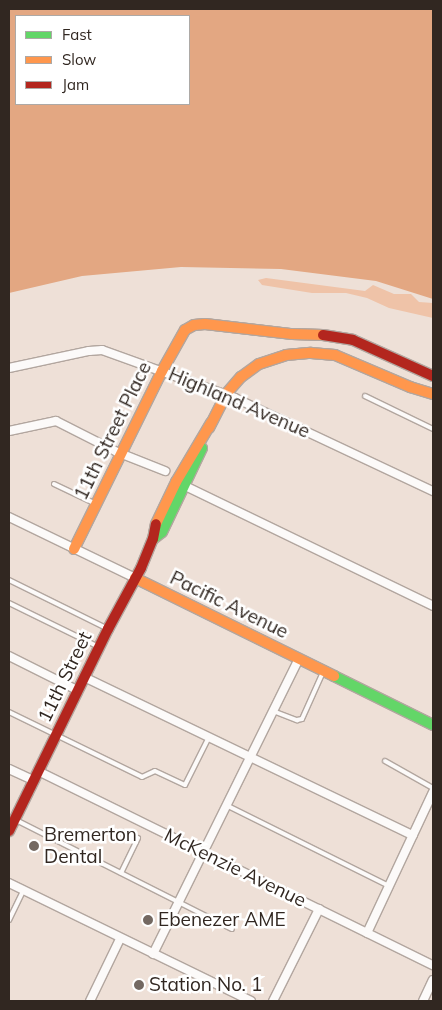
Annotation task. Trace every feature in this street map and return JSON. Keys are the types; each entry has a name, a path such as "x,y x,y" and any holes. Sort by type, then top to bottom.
{"street":[{"name":"11th Street Place","path":"74,549 162,371 185,330 194,325 205,324 346,339 433,376"},
{"name":"Highland Avenue","path":"9,368 102,350 226,394 433,489"},
{"name":"11th Street","path":"9,831 11,819 56,735 153,540 162,532 180,484 205,442 211,422 226,394 241,377 259,364 286,355 311,353 344,358 410,387 433,394"},
{"path":"9,431 56,421 122,454 165,471"},
{"path":"180,484 433,606"},
{"name":"Pacific Avenue","path":"9,517 433,725"},
{"path":"9,656 77,690"},
{"path":"153,954 299,659"},
{"path":"84,677 413,835"},
{"name":"McKenzie Avenue","path":"9,768 35,776 202,852 433,965"},
{"path":"367,933 433,790"},
{"path":"9,883 238,998 250,1001"},
{"path":"273,1001 318,909"},
{"path":"90,1001 120,939"},
{"path":"423,1001 433,980"}],"lane":[{"path":"365,396 433,429"},
{"path":"54,484 96,504"},
{"path":"9,580 108,629"},
{"path":"9,603 99,647"},
{"path":"272,711 296,720 302,719 323,671"},
{"path":"9,712 142,777 155,771 185,785 209,737"},
{"path":"385,762 433,790"},
{"path":"226,805 389,886"},
{"path":"11,819 232,929"},
{"path":"121,873 138,838"},
{"path":"9,920 23,890"}],"shaded area":[{"path":"9,9 433,9 433,299 376,281 281,269 181,267 82,276 9,293"},
{"path":"266,278 365,291 373,285 394,294 411,294 419,302 433,303 433,318 389,308 367,298 346,293 312,293 262,285 258,280"}],"traffic: fast":[{"path":"153,539 162,532 202,448"},
{"path":"334,676 433,725"}],"traffic: slow":[{"path":"74,549 162,371 185,330 194,325 205,324 292,334 323,335"},
{"path":"209,428 226,394 241,377 259,364 286,355 311,353 335,355 410,387 433,394"},
{"path":"156,524 176,482 211,423"},
{"path":"135,578 334,676"}],"traffic: jam":[{"path":"323,335 353,340 433,376"},
{"path":"9,831 108,629 141,568 153,539 156,524"}],"place":[{"name":"Bremerton Dental","path":"34,846"},
{"name":"Ebenezer AME","path":"148,920"},
{"name":"Station No. 1","path":"139,985"}]}
